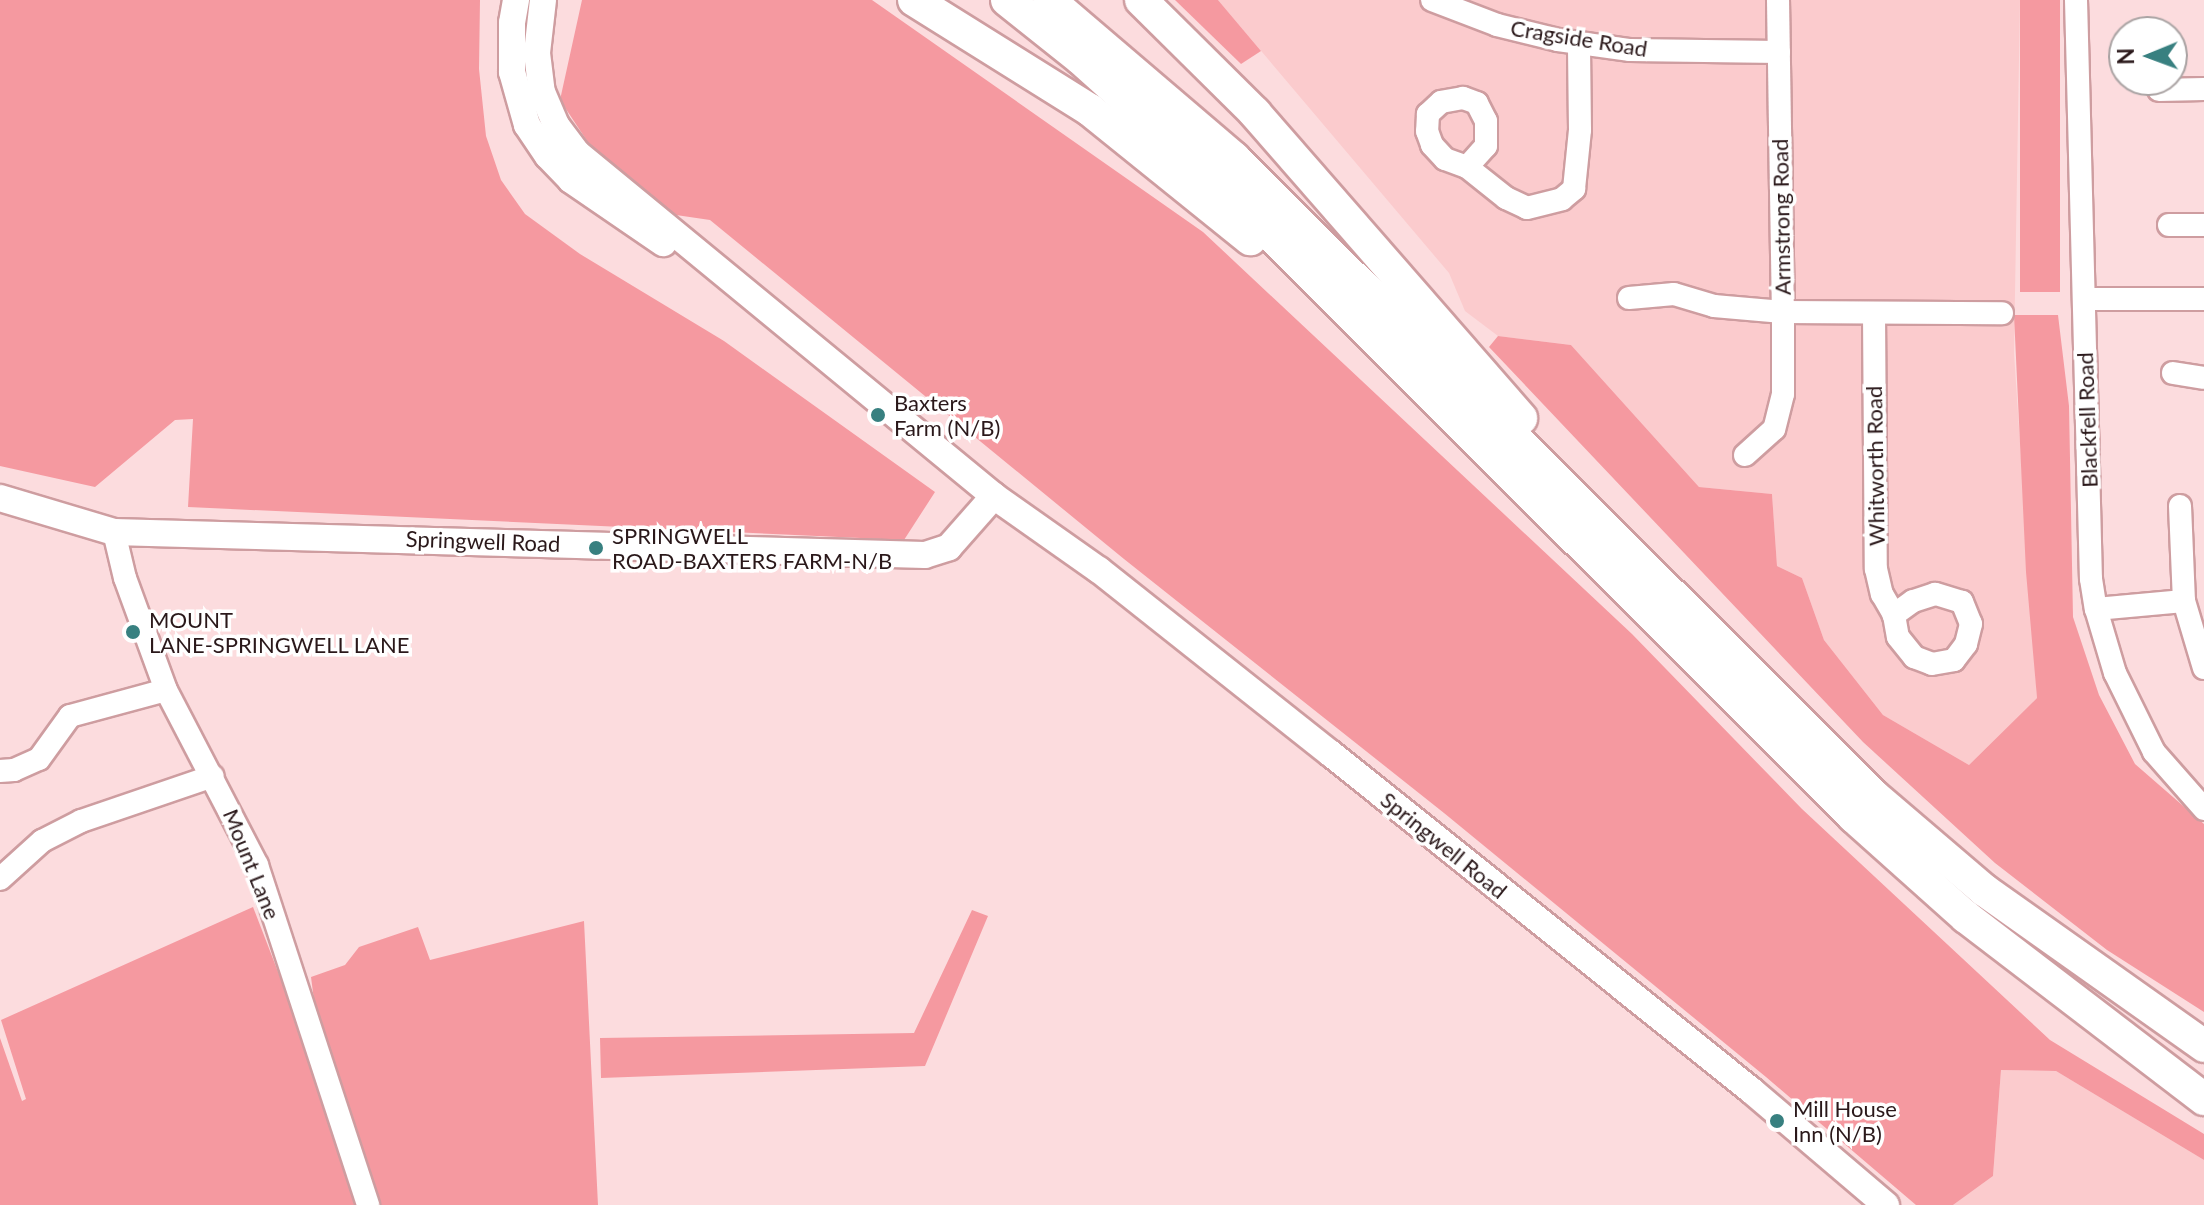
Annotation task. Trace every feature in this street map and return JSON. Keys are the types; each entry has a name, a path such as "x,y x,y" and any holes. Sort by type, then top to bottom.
{"highway":[{"path":"914,0 1090,110 1414,375"},
{"path":"1007,0 1080,58 1218,182 1854,817 1966,917 2204,1099"},
{"path":"1049,0 1234,158 1756,682 1896,815 1984,890 2204,1046"},
{"path":"1141,0 1255,113 1458,343 1654,577"}],"main road":[{"name":"Springwell Road","path":"516,0 511,34 512,72 527,125 548,156 596,199 760,306"},
{"name":"Springwell Road","path":"543,0 537,53 542,92 556,125 577,153 994,496 1099,570 1330,753 1764,1101 1886,1205"},
{"name":"Springwell Road","path":"0,498 114,532 925,555 949,547 994,496"}],"street":[{"name":"Cragside Road","path":"1432,0 1497,25 1579,43 1630,50 1779,52"},
{"name":"Armstrong Road","path":"1778,0 1783,312 2002,313"},
{"name":"Blackfell Road","path":"2076,0 2091,579 2096,609 2115,673 2154,752 2204,809"},
{"path":"1467,167 1506,198 1527,208 1554,202 1574,189 1580,130 1579,43"},
{"path":"2169,225 2204,225"},
{"path":"1629,298 1674,294 1714,306 1783,312 1783,394 1774,429 1745,455"},
{"path":"2084,299 2204,299"},
{"name":"Whitworth Road","path":"1874,313 1876,569 1882,594 1894,615"},
{"path":"2173,373 2204,378"},
{"path":"2180,506 2184,601 2204,668"},
{"name":"Mount Lane","path":"114,532 125,578 166,690 257,865 368,1205"},
{"path":"2096,609 2184,601"},
{"path":"0,771 14,770 39,759 70,716 166,690"},
{"path":"0,879 42,841 81,821 213,776"}],"shaded area":[{"path":"0,0 480,0 479,69 486,136 501,180 525,214 580,254 724,341 935,492 904,540 188,507 193,419 175,420 95,487 0,466"},
{"path":"582,0 872,0 1203,232 1632,634 1802,809 2050,1040 2204,1134 2204,1160 2056,1071 2001,1070 1993,1176 1953,1205 1916,1205 1766,1077 1444,813 1124,559 710,220 676,215 599,159 560,100"},
{"path":"1175,0 1218,0 1261,51 1241,64"},
{"path":"1218,0 2020,0 2014,353 2037,698 1969,765 1883,715 1824,640 1802,578 1777,566 1772,494 1699,487 1571,345 1498,336 1465,311 1449,273"},
{"path":"2020,0 2060,0 2060,292 2020,292"},
{"path":"2014,315 2058,315 2069,406 2073,617 2099,695 2135,764 2204,824 2204,1012 2107,950 1995,863 1863,742 1489,347 1498,336 1571,345 1699,487 1772,494 1777,566 1802,578 1824,640 1883,715 1969,765 2037,698 2026,572"},
{"path":"253,907 368,1205 0,1205 0,1038 22,1101 26,1099 1,1020"},
{"path":"972,910 988,916 925,1066 601,1078 600,1038 914,1033"},
{"path":"584,921 598,1205 378,1205 315,1008 311,977 345,965 359,947 418,927 430,960"},
{"path":"2001,1070 2056,1071 2204,1160 2204,1205 1953,1205 1993,1176"}],"place":[{"name":"Baxters Farm (N/B)","path":"878,415"},
{"name":"SPRINGWELL ROAD-BAXTERS FARM-N/B","path":"596,548"},
{"name":"MOUNT LANE-SPRINGWELL LANE","path":"133,632"},
{"name":"Mill House Inn (N/B)","path":"1777,1121"}]}
